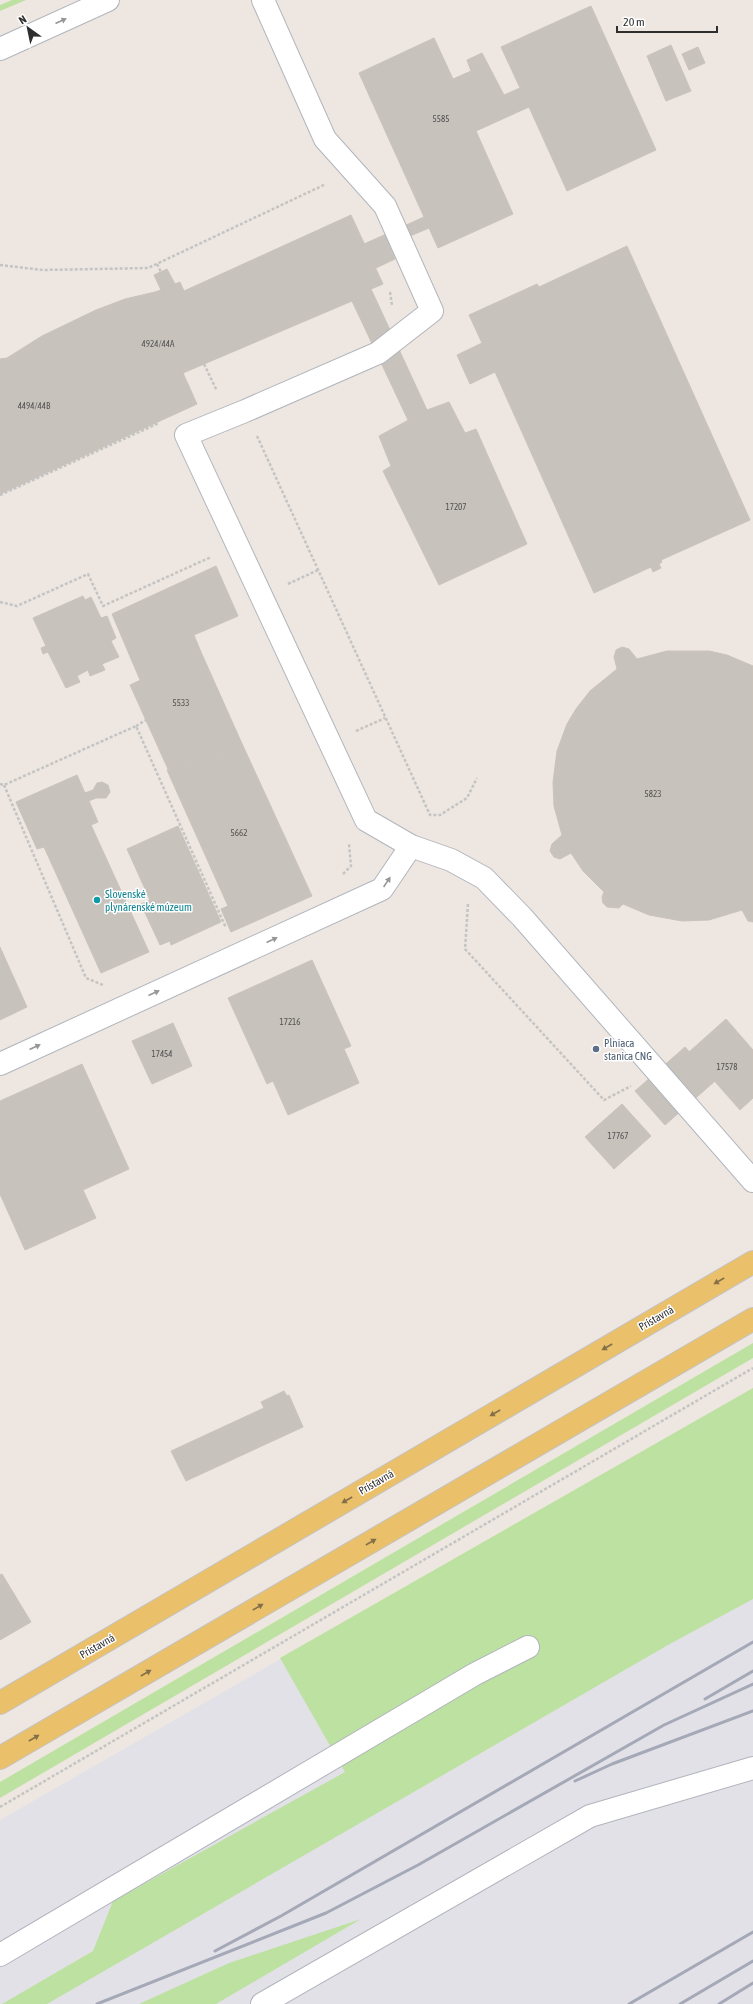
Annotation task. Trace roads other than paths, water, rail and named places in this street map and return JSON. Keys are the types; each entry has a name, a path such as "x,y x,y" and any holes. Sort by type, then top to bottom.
{"main road":[{"name":"Prístavná","path":"0,1703 753,1262"},
{"path":"0,1758 753,1319"}],"street":[{"path":"0,49 108,0"},
{"path":"263,0 325,139 385,206 432,311 378,353 186,435 366,820 411,846 451,860 484,878 522,917 753,1181"},
{"path":"0,1064 382,889 411,846"},
{"path":"0,1955 475,1674 528,1647"},
{"path":"262,2004 590,1816 753,1768"}],"railway":[{"path":"215,1951 281,1916 753,1642"},
{"path":"705,1699 753,1671"},
{"path":"97,2004 326,1913 418,1865 664,1725 753,1684"},
{"path":"575,1781 612,1764 753,1711"},
{"path":"629,2004 753,1932"},
{"path":"680,2004 753,1961"},
{"path":"719,2004 753,1983"}],"place":[{"name":"Slovenské plynárenské múzeum","path":"97,900"},
{"name":"Plniaca stanica CNG","path":"596,1049"}]}
